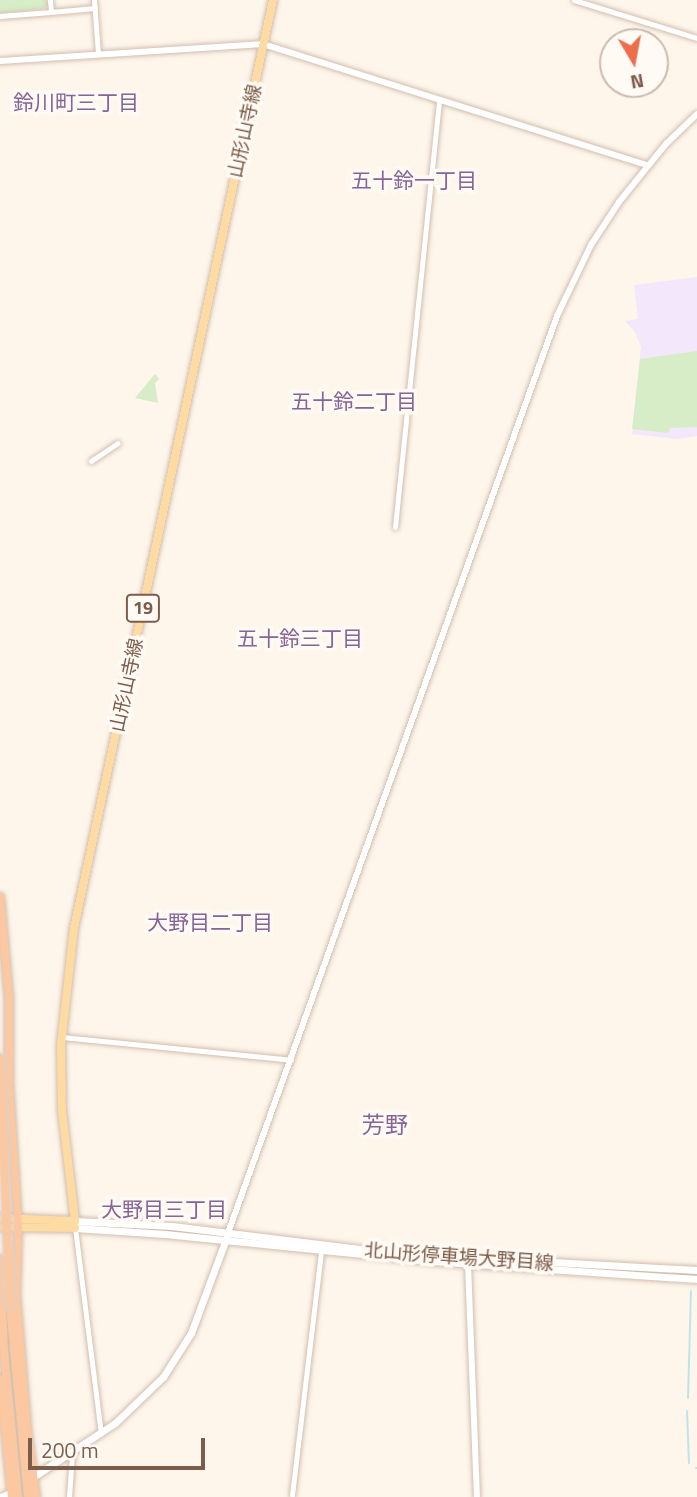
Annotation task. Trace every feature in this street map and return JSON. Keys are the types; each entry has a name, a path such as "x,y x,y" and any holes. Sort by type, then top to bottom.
{"highway":[{"path":"0,897 9,997 9,1084 18,1223 17,1307 36,1497"},
{"path":"0,1058 10,1305 28,1497"},
{"path":"0,1259 14,1495"},
{"path":"0,1379 14,1495"}],"main road":[{"name":"山形山寺線","path":"75,1224 62,1111 62,1037 74,928 272,0"},
{"path":"0,1218 18,1223"},
{"path":"0,1227 18,1223 172,1226 227,1237 191,1333 179,1355 148,1394 101,1433 33,1478"},
{"name":"北山形停車場大野目線","path":"227,1237 321,1252 697,1279"},
{"name":"北山形停車場大野目線","path":"227,1237 392,1253 697,1270"}],"street":[{"path":"50,0 51,12"},
{"path":"94,0 98,53"},
{"path":"574,0 697,38"},
{"path":"0,16 95,8"},
{"path":"0,61 263,44 647,165"},
{"path":"395,527 439,99"},
{"path":"227,1237 557,316 591,245 647,165 697,114"},
{"path":"91,461 118,443"},
{"path":"62,1037 291,1060"},
{"path":"75,1224 101,1433"},
{"path":"292,1495 321,1252"},
{"path":"468,1264 477,1497"},
{"path":"69,1497 72,1454"},
{"path":"1,1497 14,1495"}],"shaded area":[{"path":"697,277 697,436 677,439 632,434 641,347 635,332 625,321 638,319 634,285"}],"green space":[{"path":"0,0 47,0 48,5 43,9 0,13"},
{"path":"697,351 697,427 670,428 668,433 632,429 640,359"},
{"path":"155,374 159,379 155,383 158,403 135,398"}],"waterway":[{"path":"688,1398 691,1291"},
{"path":"687,1411 689,1463"}],"district":[{"name":"鈴川町三丁目","path":"76,102"},
{"name":"五十鈴一丁目","path":"414,180"},
{"name":"五十鈴二丁目","path":"354,401"},
{"name":"五十鈴三丁目","path":"300,638"},
{"name":"大野目二丁目","path":"210,922"},
{"name":"芳野","path":"385,1125"},
{"name":"大野目三丁目","path":"164,1209"}]}
